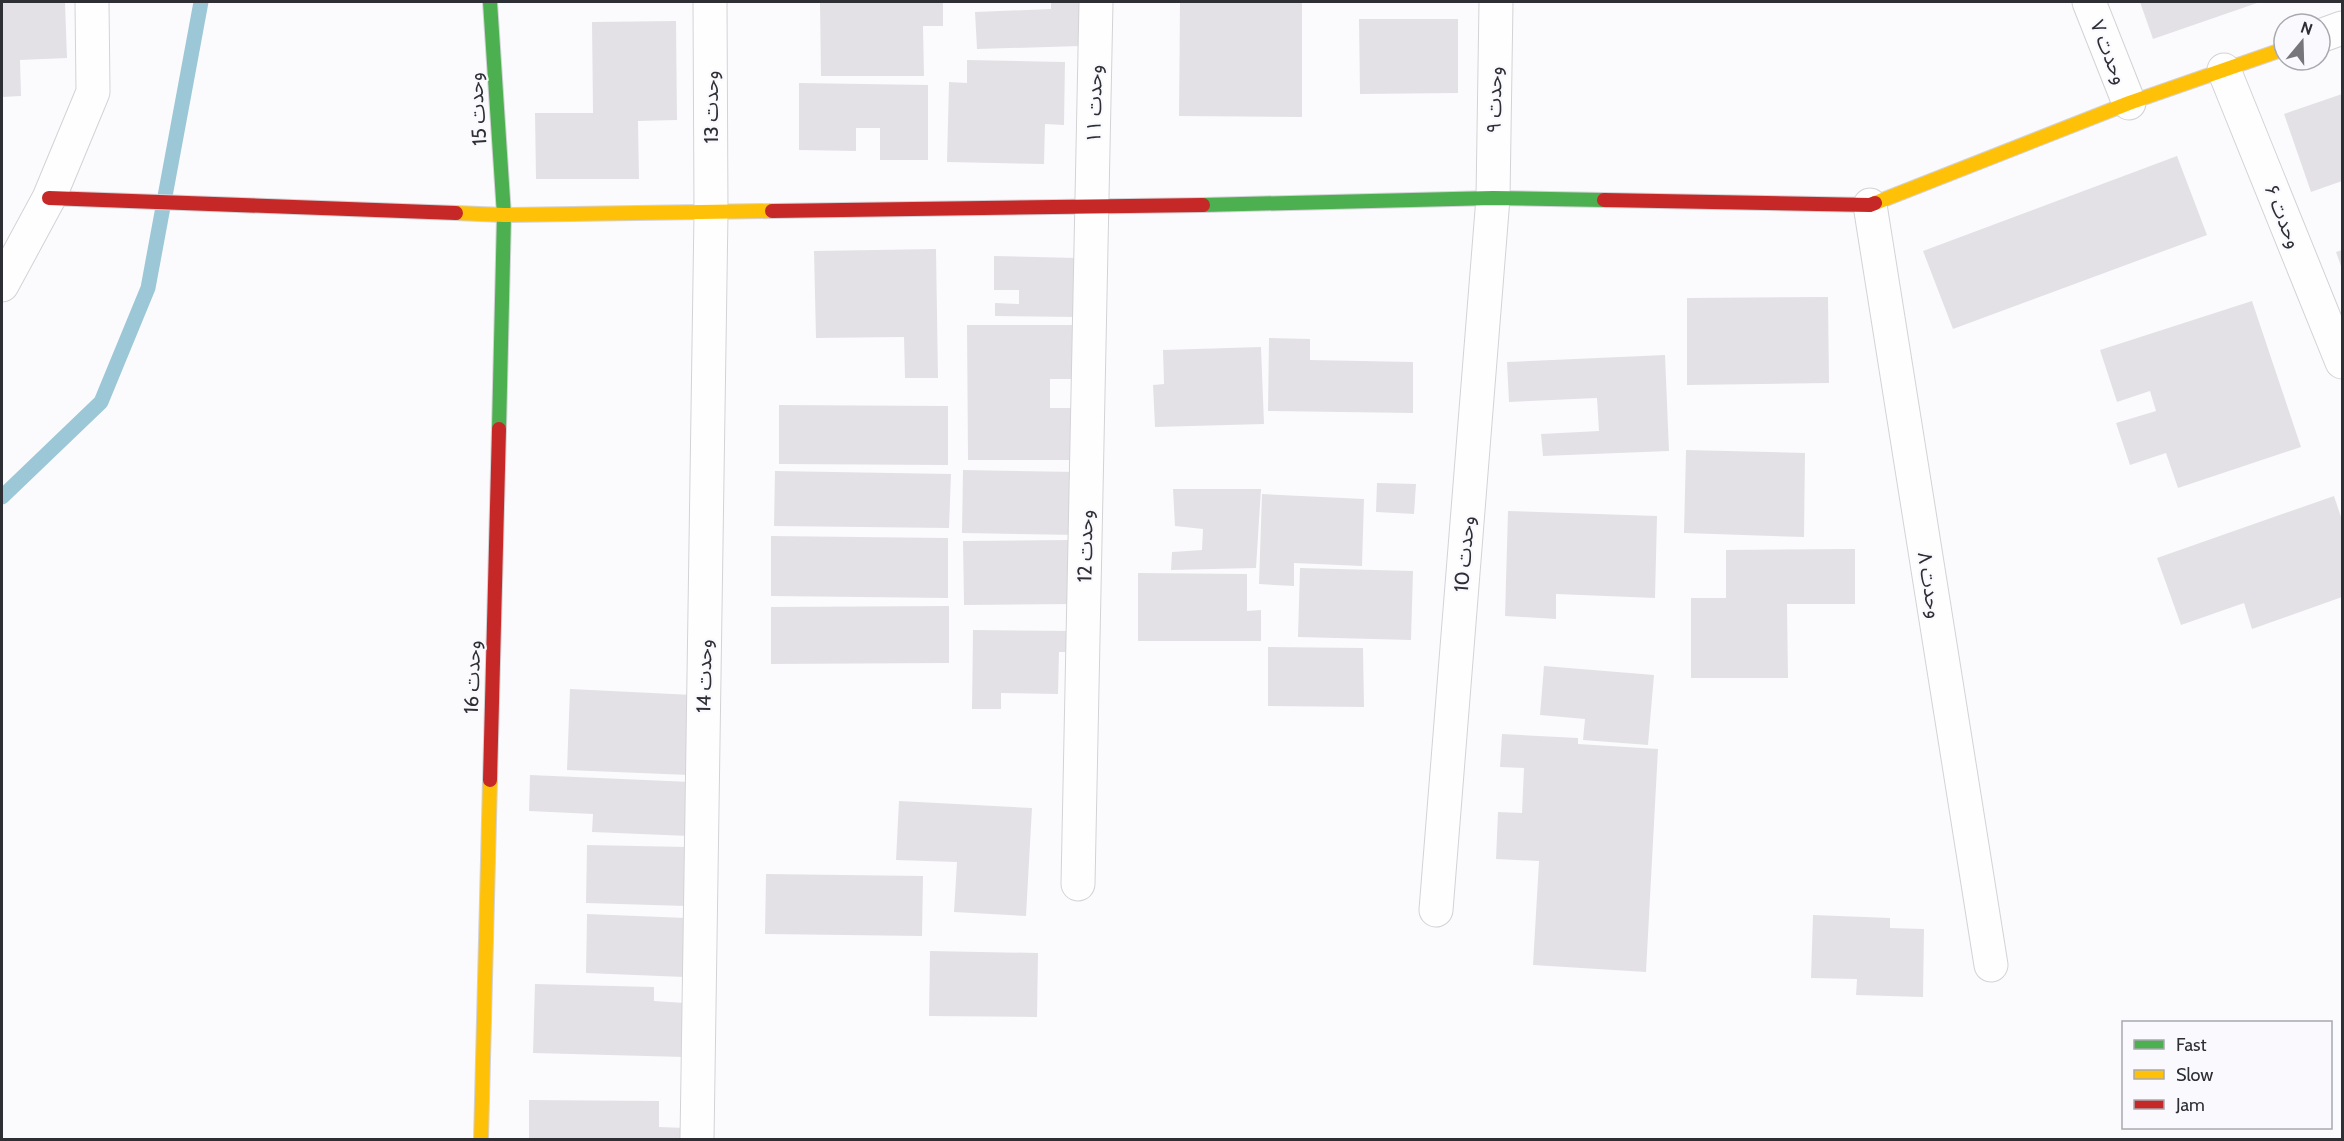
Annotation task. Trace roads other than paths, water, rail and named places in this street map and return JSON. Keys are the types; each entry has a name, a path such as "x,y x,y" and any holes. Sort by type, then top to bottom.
{"street":[{"path":"2,285 49,198 93,92 92,2"},
{"name":"وحدت 15","path":"490,2 504,215"},
{"name":"وحدت 13","path":"710,2 711,213"},
{"name":"وحدت ۱۱","path":"1092,207 1096,2"},
{"name":"وحدت ۹","path":"1493,198 1496,2"},
{"name":"وحدت ۷","path":"2089,2 2129,103"},
{"path":"49,198 504,215 1092,207 1493,198 1870,205 2129,103 2272,53"},
{"name":"وحدت ۶","path":"2224,70 2343,362"},
{"name":"وحدت 10","path":"1436,910 1493,198"},
{"name":"وحدت ۸","path":"1870,205 1991,964"},
{"name":"وحدت 12","path":"1078,884 1092,207"},
{"name":"وحدت 14","path":"697,1140 711,213"},
{"name":"وحدت 16","path":"481,1140 504,215"}],"waterway":[{"path":"2,497 101,402 148,288 201,2"}]}
